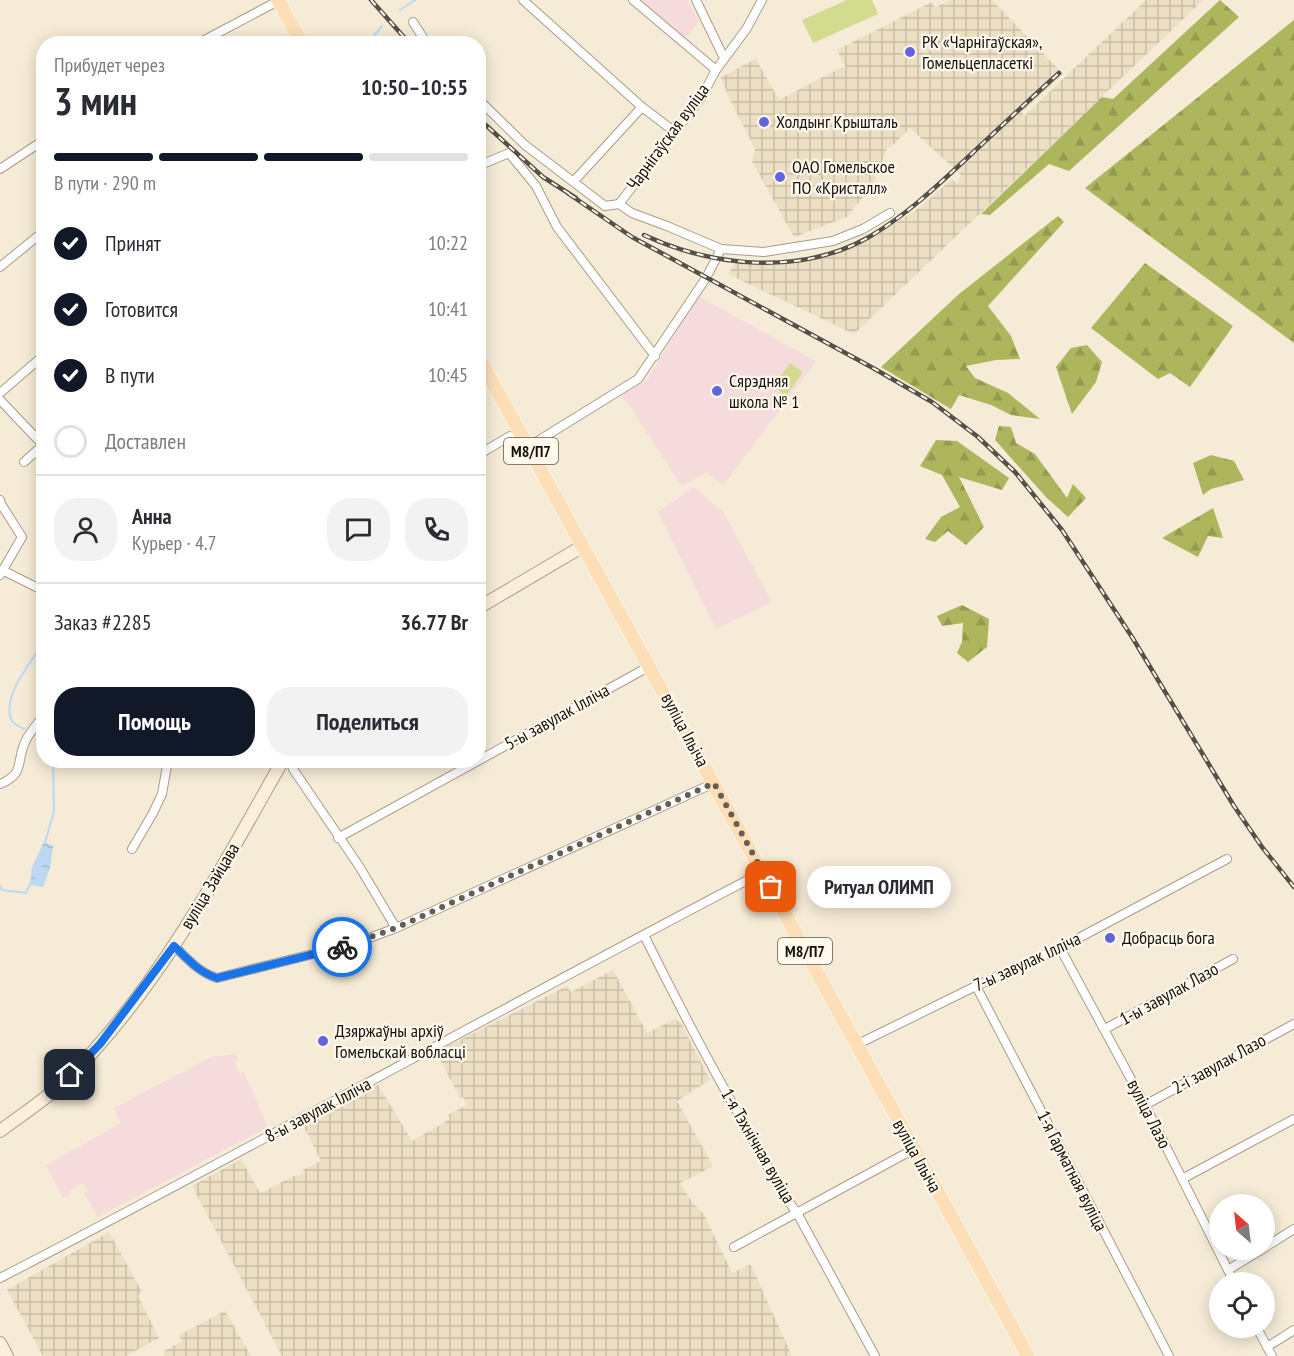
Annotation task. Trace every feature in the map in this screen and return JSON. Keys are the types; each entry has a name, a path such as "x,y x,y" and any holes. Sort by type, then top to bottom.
{"main road":[{"path":"278,0 298,36"},
{"name":"вуліца Ільіча","path":"486,371 1028,1356"}],"street":[{"path":"212,36 278,0"},
{"path":"523,0 642,106 675,132"},
{"name":"Чарнігаўская вуліца","path":"633,0 716,70"},
{"path":"696,0 724,58"},
{"name":"Чарнігаўская вуліца","path":"619,204 701,98 716,70 747,28 762,0"},
{"path":"413,22 422,36"},
{"path":"574,181 642,106"},
{"name":"Чарнігаўская вуліца","path":"486,107 525,144 605,206 619,204 632,213 722,249 764,252 833,241 863,229 890,213"},
{"path":"0,169 36,145"},
{"path":"486,163 509,153 536,186 557,227 655,356"},
{"path":"0,267 36,238"},
{"path":"486,450 510,436 528,447 638,379 706,278 722,249"},
{"path":"0,393 36,362"},
{"path":"0,400 36,438"},
{"path":"24,462 36,451"},
{"path":"0,500 0,504 22,537 2,573 36,588"},
{"path":"486,603 583,546"},
{"name":"5-ы завулак Ілліча","path":"486,756 650,666"},
{"path":"0,784 11,780 19,770 25,743 36,727"},
{"path":"132,849 162,794 167,768"},
{"name":"вуліца Зайцава","path":"0,1131 61,1085 100,1044 174,946 235,846 279,768"},
{"path":"293,768 359,866 396,928"},
{"name":"5-ы завулак Ілліча","path":"338,838 465,768"},
{"path":"174,946 194,966 205,974 217,978 353,944 396,928 714,783"},
{"name":"7-ы завулак Ілліча","path":"856,1045 1060,948 1227,859"},
{"name":"8-ы завулак Ілліча","path":"0,1278 253,1146 763,872"},
{"name":"1-я Тэхнічная вуліца","path":"645,934 680,1008 783,1195 797,1213 875,1356"},
{"name":"вуліца Лазо","path":"1060,948 1106,1029 1228,1270"},
{"name":"1-ы завулак Лазо","path":"1106,1029 1233,959"},
{"name":"1-я Гарматная вуліца","path":"976,986 1169,1356"},
{"name":"2-і завулак Лазо","path":"1145,1105 1294,1024"},
{"path":"1182,1179 1294,1119"},
{"path":"734,1248 914,1149"},
{"path":"1275,1241 1294,1229"},
{"path":"1228,1270 1245,1260"},
{"path":"1267,1347 1294,1330"},
{"path":"1262,1338 1272,1356"},
{"path":"0,1343 7,1356"}],"shaded area":[{"path":"627,0 687,0 699,21 679,46"},
{"path":"950,0 992,0 1063,74 1022,112 1024,116 1146,0 1203,0 854,334 728,274 737,260 764,262 840,253 871,239 919,208 952,179 957,184 961,175 910,128 891,147 887,148 874,183 847,217 794,237 752,161 755,149 721,77 756,59 779,100 840,68 846,68 837,50 932,2 935,8"},
{"path":"698,296 816,361 724,485 706,473 682,486 622,395 647,380"},
{"path":"694,487 723,512 772,602 716,629 658,512"},
{"path":"613,970 647,1033 675,1019 681,1023 710,1080 677,1101 713,1166 680,1183 692,1202 705,1216 732,1273 750,1265 752,1267 792,1356 282,1356 192,1186 241,1159 260,1193 294,1176 304,1174 303,1170 321,1161 304,1127 378,1085 412,1141 450,1119 448,1115 467,1105 463,1097 460,1098 436,1052 567,986 571,992"},
{"path":"235,1054 239,1060 234,1062 240,1074 244,1072 268,1127 98,1217 84,1193 88,1191 83,1183 70,1190 71,1194 63,1198 46,1165 121,1123 114,1108 211,1057"},
{"path":"109,1232 142,1292 138,1296 159,1338 126,1356 43,1356 7,1290"},
{"path":"225,1311 251,1356 164,1356 164,1351 182,1341 179,1335"}],"green space":[{"path":"847,0 872,0 878,14 813,43 802,20"},
{"path":"1220,0 1239,17 1069,171 1049,164 990,215 981,214 1102,97 1113,99"},
{"path":"1294,20 1294,343 1085,188"},
{"path":"1058,216 1064,222 988,306 1011,336 1020,359 996,360 966,366 975,378 1008,393 1040,419 1011,415 991,405 959,395 951,409 881,367 959,294"},
{"path":"1145,263 1233,326 1190,387 1170,373 1158,379 1091,328"},
{"path":"1087,345 1102,362 1096,382 1072,414 1056,367 1071,348"},
{"path":"790,363 803,372 786,396 773,386"},
{"path":"999,426 1011,427 1016,443 1035,454 1067,498 1073,484 1086,498 1068,517 1046,497 995,440"},
{"path":"936,440 957,441 1009,478 1002,490 959,477 984,527 966,545 948,531 935,542 925,539 941,517 960,507 942,475 920,466"},
{"path":"1211,455 1234,461 1244,480 1211,489 1203,495 1193,463"},
{"path":"1213,508 1223,538 1208,536 1198,557 1162,538"},
{"path":"962,605 989,619 987,647 968,662 957,653 962,642 963,623 942,626 937,616"}],"water":[{"path":"44,842 53,846 50,868 43,887 30,885 32,867"}],"waterway":[{"path":"400,10 415,0"},
{"path":"374,36 382,26"},
{"path":"24,729 12,721 9,712 10,702 19,680 36,653"},
{"path":"45,843 54,811 53,768"},
{"path":"0,886 2,890 26,893 32,880"}],"railway":[{"path":"371,0 403,36"},
{"path":"644,235 699,254 756,263 814,258 842,249 882,229 919,201 1059,73"},
{"path":"486,125 543,177 576,198"},
{"path":"569,194 632,237 932,402 978,437 1015,472 1062,530 1132,637 1234,806 1262,847 1294,887"}],"way so far":[{"path":"342,947 396,928 714,783 771,887"}],"place":[{"name":"РК «Чарнігаўская», Гомельцепласеткі","path":"910,52"},
{"name":"Холдынг Крышталь","path":"764,122"},
{"name":"ОАО Гомельское ПО «Кристалл»","path":"780,177"},
{"name":"Сярэдняя школа № 1","path":"717,391"},
{"name":"Ритуал ОЛИМП","path":"771,887"},
{"name":"Добрасць бога","path":"1110,938"},
{"name":"Дзяржаўны архіў Гомельскай вобласці","path":"323,1041"}],"route":[{"path":"70,1075 100,1044 174,946 194,966 205,974 217,978 342,947"}]}
